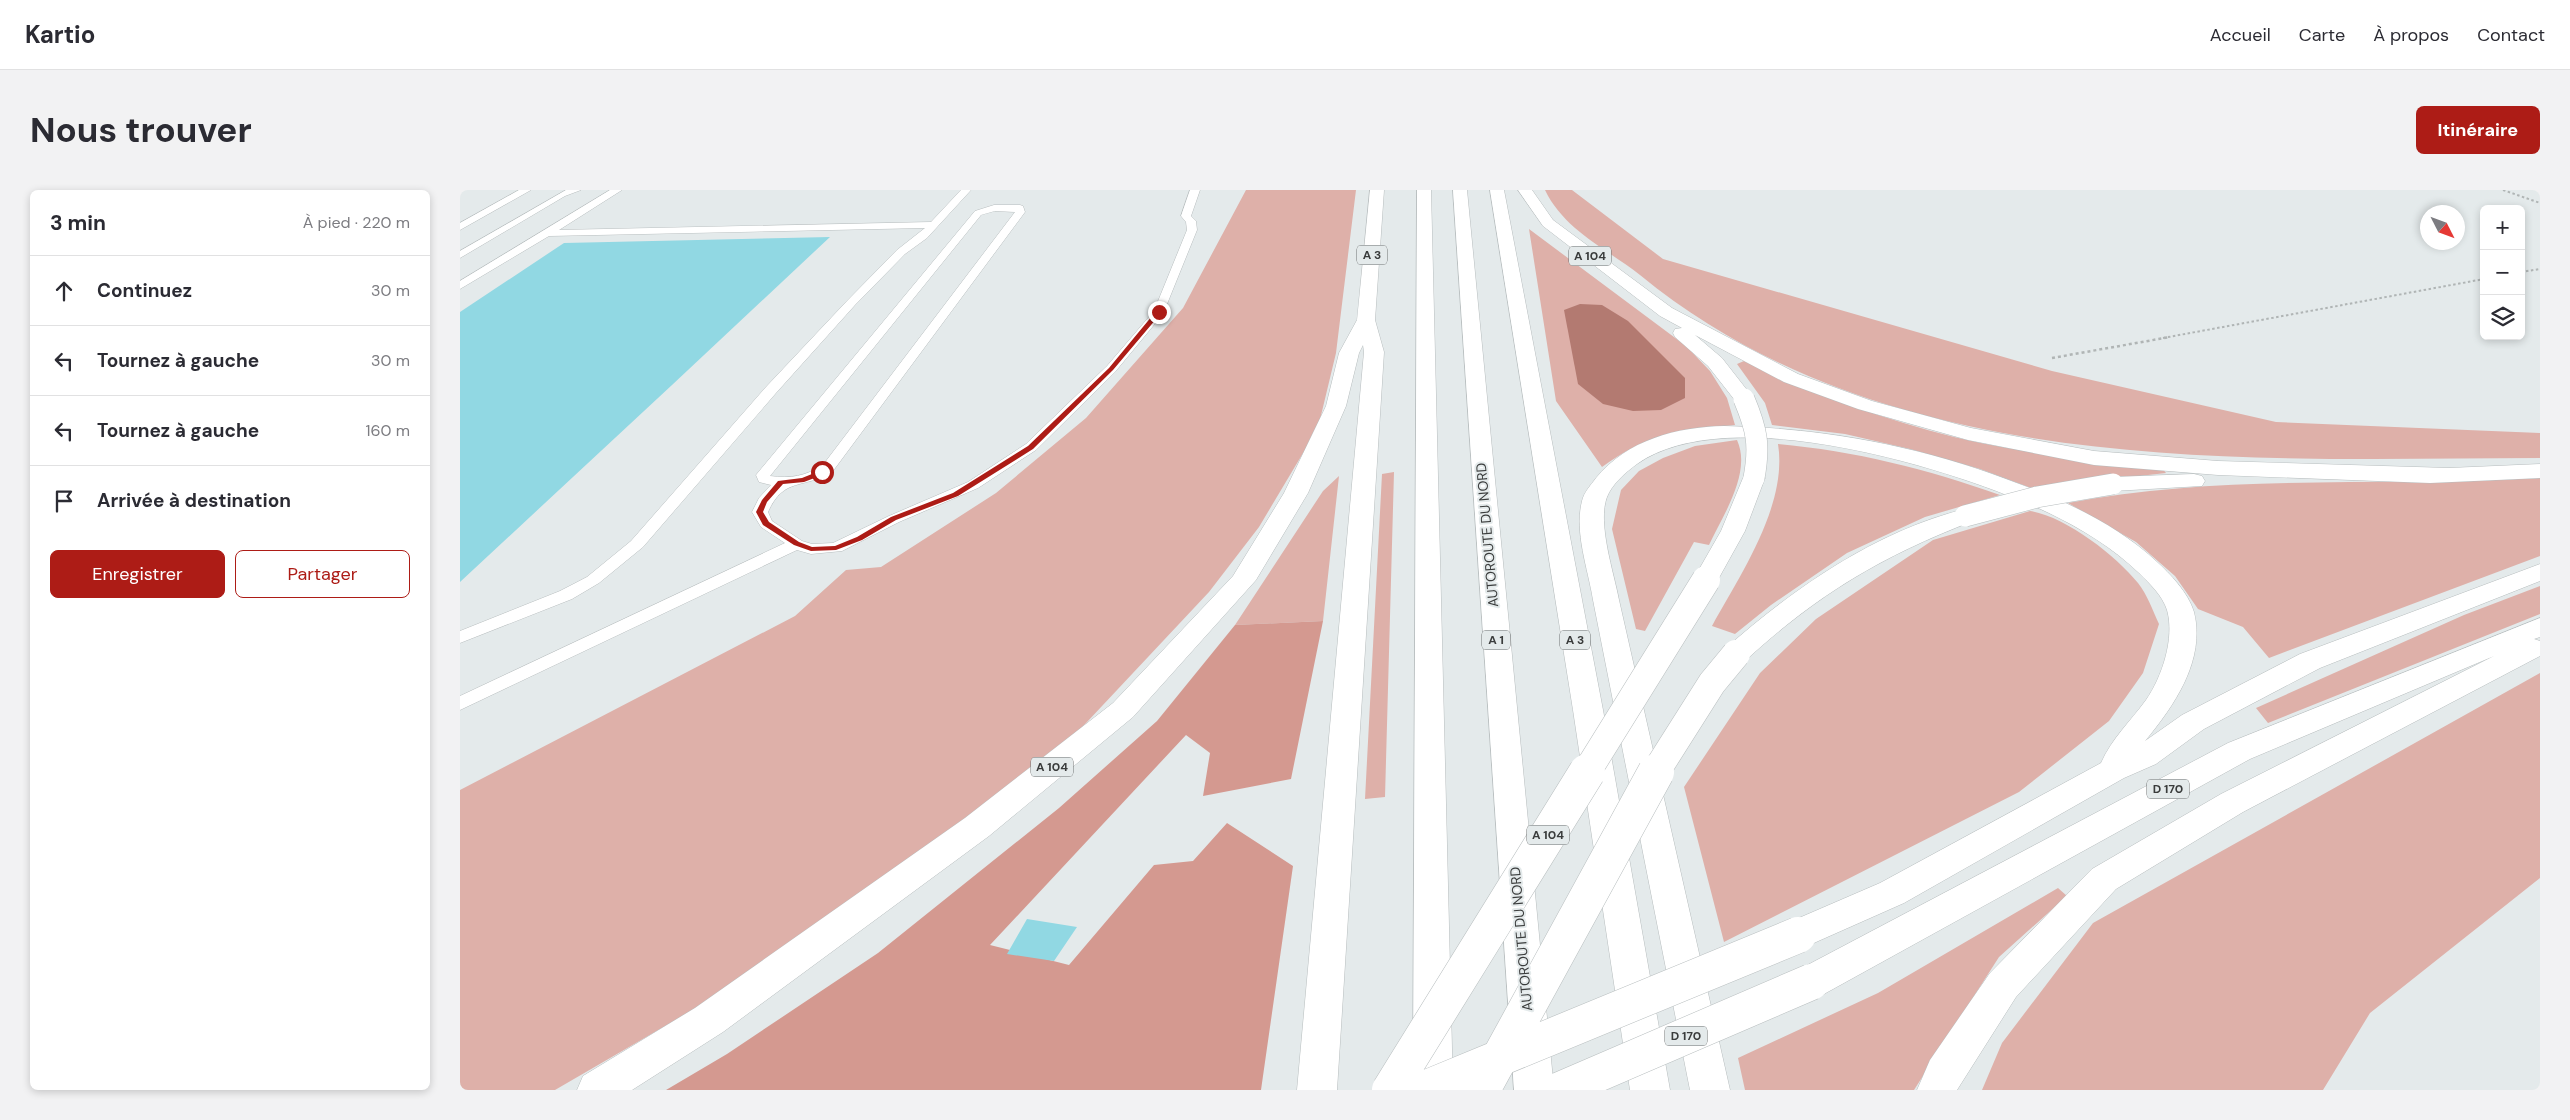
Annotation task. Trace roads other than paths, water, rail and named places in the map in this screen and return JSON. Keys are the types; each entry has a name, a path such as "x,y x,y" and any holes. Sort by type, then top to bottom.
{"highway":[{"name":"A 3","path":"1318,1090 1374,352 1366,320 1377,190"},
{"path":"1424,190 1434,1090"},
{"name":"AUTOROUTE DU NORD","path":"1460,190 1534,1090"},
{"name":"A 3","path":"1497,190 1588,710 1650,1090"},
{"name":"A 104","path":"1390,1090 1728,544 1754,478 1759,451 1752,418 1744,399 1715,362 1672,325 1666,312 1548,223 1525,190"},
{"path":"1666,312 1791,378 1865,405 1968,434 2094,458 2218,468 2448,475"},
{"name":"A 104","path":"597,1090 709,1020 970,832 1123,710 1243,580 1296,493 1336,406 1348,352 1366,320"},
{"path":"1710,1090 1606,600 1594,523 1594,500 1605,482 1620,465 1640,452 1693,435 1723,432 1834,439 1885,449 1964,470 2067,512 2107,534 2162,581 2180,610 2182,635 2176,667 2159,704 2126,743 2113,770"},
{"path":"1482,1090 1663,760 1712,683 1736,654 1777,616 1843,570 1890,545 1965,516 2037,497 2114,484 2234,480 2387,479 2540,471"},
{"path":"1422,1090 1798,936 1892,893 2113,770 2145,756 2194,722 2310,661 2540,572"},
{"name":"D 170","path":"1560,1090 1811,982 2239,751 2540,627"},
{"path":"1937,1090 1944,1073 2003,985 2104,879 2232,803 2540,644"}],"lane":[{"path":"460,226 526,190"},
{"path":"460,255 562,194 576,190"},
{"path":"460,286 617,190"},
{"path":"460,637 566,594 593,580 637,544 771,390 844,310 901,252 933,225 966,190"},
{"path":"781,482 764,480 763,475 978,213 994,208 1020,208 1020,212 832,462 822,472 813,477 781,482 764,501 760,512 766,524 796,544 811,549 836,548 852,542 894,519 973,485 1031,448 1111,369 1159,312 1192,230 1191,221 1186,216 1195,190"},
{"path":"545,233 933,225"},
{"path":"460,704 796,544"}]}
